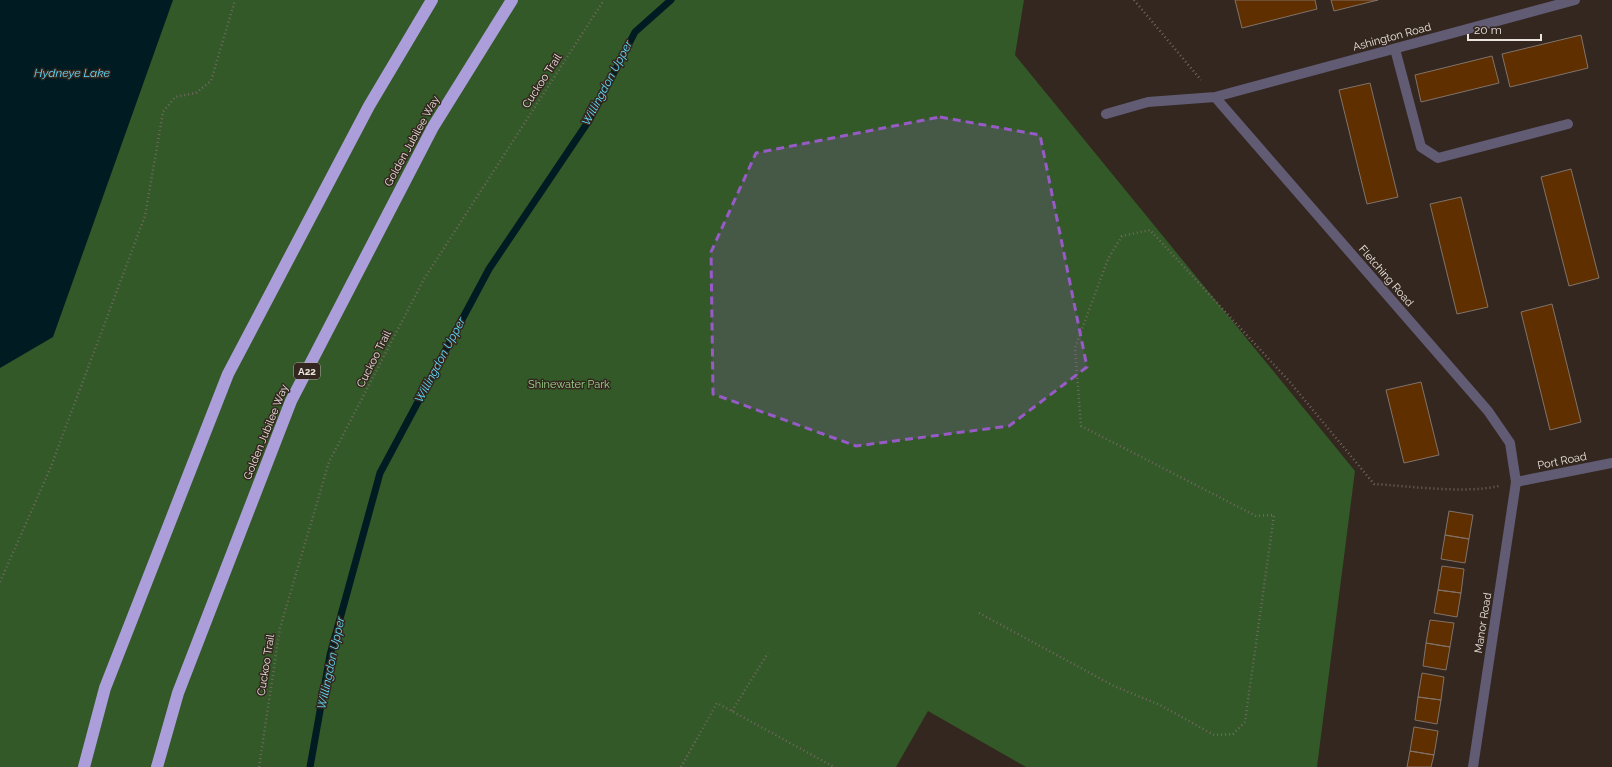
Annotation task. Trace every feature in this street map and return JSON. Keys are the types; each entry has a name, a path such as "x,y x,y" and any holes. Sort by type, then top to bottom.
{"highway":[{"path":"84,767 105,688 228,374 369,106 432,0"},
{"name":"Golden Jubilee Way","path":"157,767 178,693 291,401 433,127 512,0"}],"street":[{"name":"Ashington Road","path":"1106,114 1148,102 1215,97 1575,0"},
{"path":"1395,48 1421,147 1438,158 1568,124"},
{"name":"Fletching Road","path":"1215,97 1488,411 1510,443 1516,482"},
{"name":"Port Road","path":"1516,482 1612,463"},
{"name":"Manor Road","path":"1473,767 1516,482"}],"path":[{"path":"0,582 50,468 145,216 163,112 175,97 196,93 211,81 235,0"},
{"name":"Cuckoo Trail","path":"258,767 280,628 329,462 424,278 604,0"},
{"path":"1134,0 1215,97"},
{"path":"979,612 1114,686 1160,705 1214,735 1233,734 1246,722 1274,515 1256,516 1081,426 1074,348 1108,259 1122,236 1150,230 1289,381 1374,484 1486,489 1516,482"},
{"path":"732,711 768,653"},
{"path":"681,767 717,703 834,767"}],"highlighted area":[{"path":"940,117 1040,135 1087,367 1009,426 856,446 713,394 711,252 756,153"}],"green space":[{"name":"Shinewater Park","path":"0,0 1024,0 1015,55 1355,471 1317,767 1026,767 928,711 896,767 0,767"}],"water":[{"name":"Hydneye Lake","path":"0,0 173,0 53,337 0,368"}],"building":[{"path":"1235,0 1315,0 1317,9 1242,28"},
{"path":"1331,0 1378,0 1334,11"},
{"path":"1581,35 1588,68 1510,87 1502,54"},
{"path":"1492,56 1499,83 1421,102 1415,75"},
{"path":"1370,83 1398,197 1367,204 1339,90"},
{"path":"1571,169 1599,278 1569,286 1541,177"},
{"path":"1461,197 1488,307 1457,314 1430,204"},
{"path":"1552,304 1581,422 1550,430 1521,312"},
{"path":"1421,382 1439,455 1404,463 1386,390"},
{"path":"1449,511 1473,515 1469,539 1445,535"},
{"path":"1445,535 1469,539 1465,563 1441,559"},
{"path":"1442,566 1464,569 1461,593 1438,590"},
{"path":"1438,590 1461,593 1457,617 1434,613"},
{"path":"1430,620 1454,623 1450,647 1426,643"},
{"path":"1426,643 1450,647 1446,670 1423,666"},
{"path":"1422,673 1444,677 1441,700 1418,697"},
{"path":"1418,697 1441,700 1437,724 1415,720"},
{"path":"1414,727 1438,731 1434,755 1410,751"},
{"path":"1410,751 1434,755 1431,767 1407,767"}],"waterway":[{"name":"Willingdon Upper","path":"310,767 330,655 380,473 489,269 590,119 635,32 671,0"}]}
